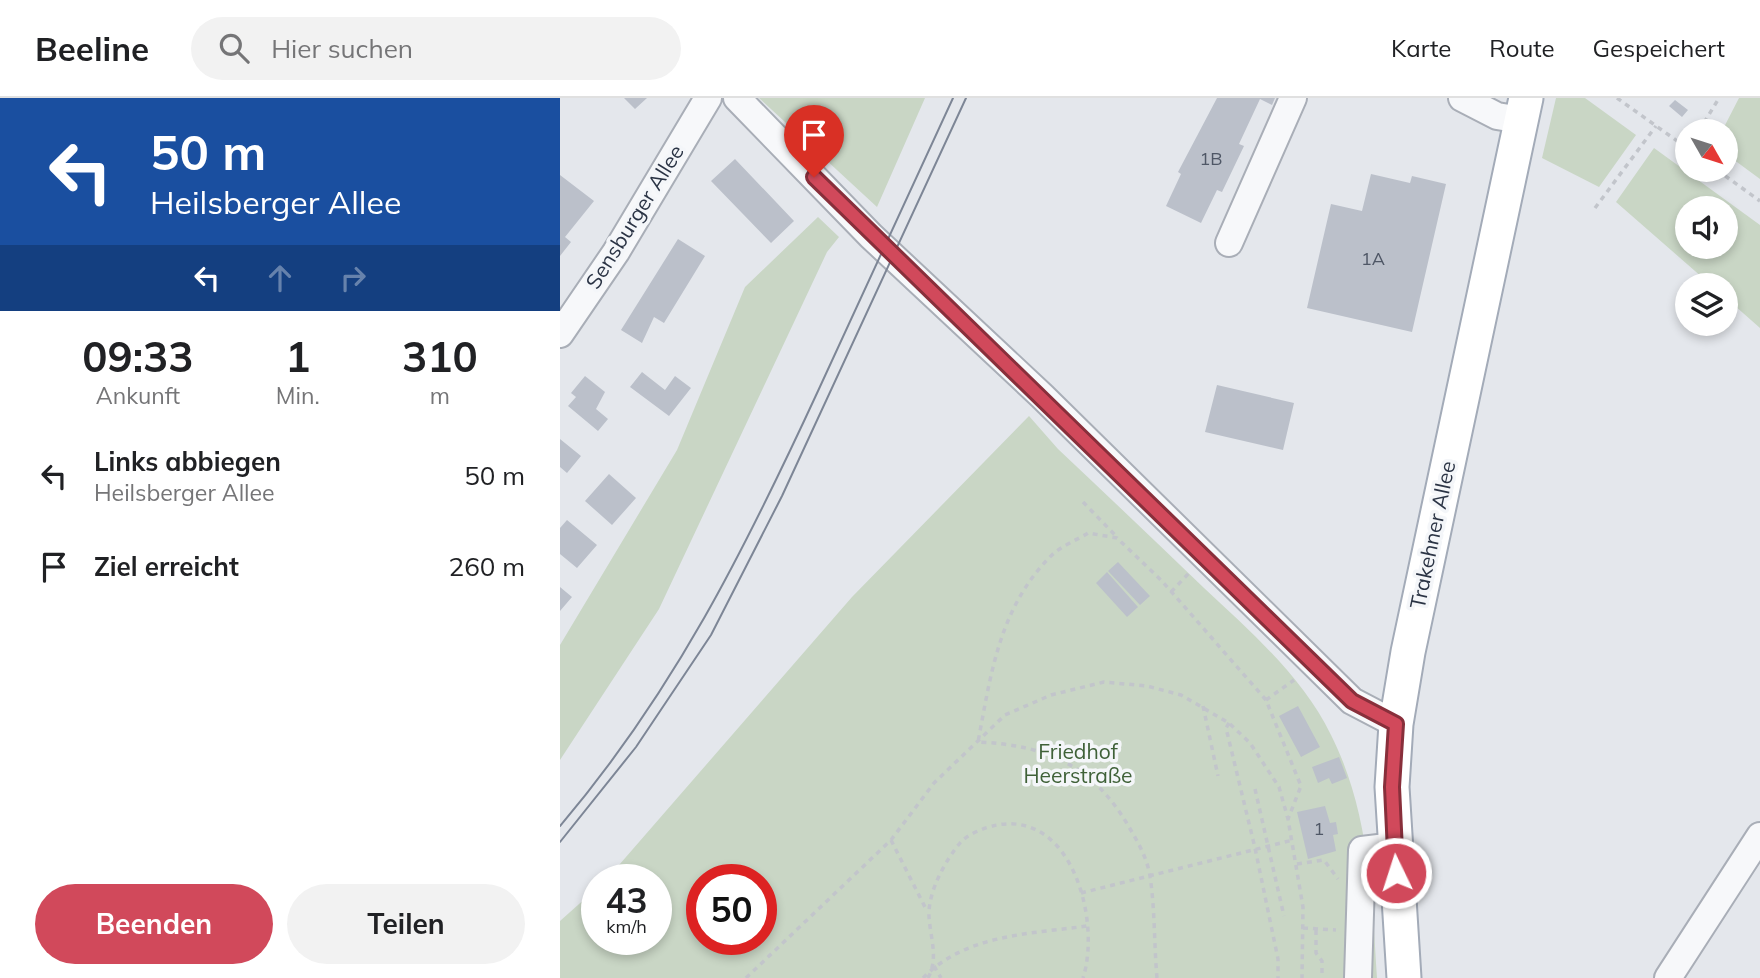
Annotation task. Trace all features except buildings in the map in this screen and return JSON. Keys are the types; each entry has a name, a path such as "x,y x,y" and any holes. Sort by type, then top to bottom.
{"main road":[{"name":"Trakehner Allee","path":"1404,978 1392,787 1396,724 1408,652 1524,109"}],"street":[{"name":"Sensburger Allee","path":"560,334 616,252 708,98"},
{"path":"737,98 872,236 1042,396 1352,701 1396,724"},
{"path":"1229,243 1293,98"},
{"path":"1462,98 1497,116 1524,109"},
{"path":"1668,978 1760,836"},
{"path":"1358,978 1362,850 1395,846"}],"path":[{"path":"1617,98 1675,139"},
{"path":"1706,119 1719,98"},
{"path":"1595,208 1656,126"},
{"path":"1734,182 1760,201"},
{"path":"1083,502 1171,592 1266,700 1301,786 1288,819"},
{"path":"978,742 1000,634 1017,598 1054,553 1088,533 1117,538"},
{"path":"1171,592 1189,573"},
{"path":"1266,700 1294,680"},
{"path":"746,978 891,840 934,783 1005,715 1051,695 1104,682 1147,685 1181,695 1229,723 1250,743 1279,787 1293,840 1303,929 1302,978"},
{"path":"1203,706 1218,776"},
{"path":"1229,723 1226,728 1255,848 1278,959 1278,978"},
{"path":"978,742 1027,747 1051,754 1080,769 1120,811 1142,849 1150,874 1157,978"},
{"path":"1255,789 1270,845 1283,916"},
{"path":"928,913 940,874 962,841 989,826 1016,821 1047,834 1068,857 1088,926 1089,958 1083,978"},
{"path":"891,840 928,913 934,967 941,978"},
{"path":"1080,893 1293,840"},
{"path":"1297,864 1324,860 1339,880"},
{"path":"926,978 934,967 987,939 1088,926"},
{"path":"1303,929 1359,930"},
{"path":"1316,929 1316,953 1322,961 1322,978"}],"green space":[{"path":"759,98 925,98 877,207"},
{"path":"1556,98 1585,98 1636,135 1599,187 1542,158"},
{"path":"1739,98 1760,98 1760,179 1738,163 1738,119 1728,119"},
{"path":"1654,148 1675,163 1675,182 1701,182 1720,196 1675,196 1675,254 1616,202"},
{"path":"1738,209 1760,225 1760,328 1738,309 1738,273 1697,273 1681,259 1738,259"},
{"path":"818,217 839,237 827,252 659,609 560,760 560,645 677,450 745,287"},
{"name":"Friedhof Heerstraße","path":"1029,416 1058,449 1257,638 1306,693 1331,735 1354,793 1370,885 1377,978 560,978 560,921 581,902 581,955 672,955 672,864 620,864 852,597"}],"tram line":[{"path":"560,826 638,724 704,618 734,563 791,450 953,98"},
{"path":"560,842 636,747 711,635 782,496 966,98"}],"route":[{"path":"814,177 872,236 1042,396 1352,701 1396,724 1392,787 1396,873"}]}
